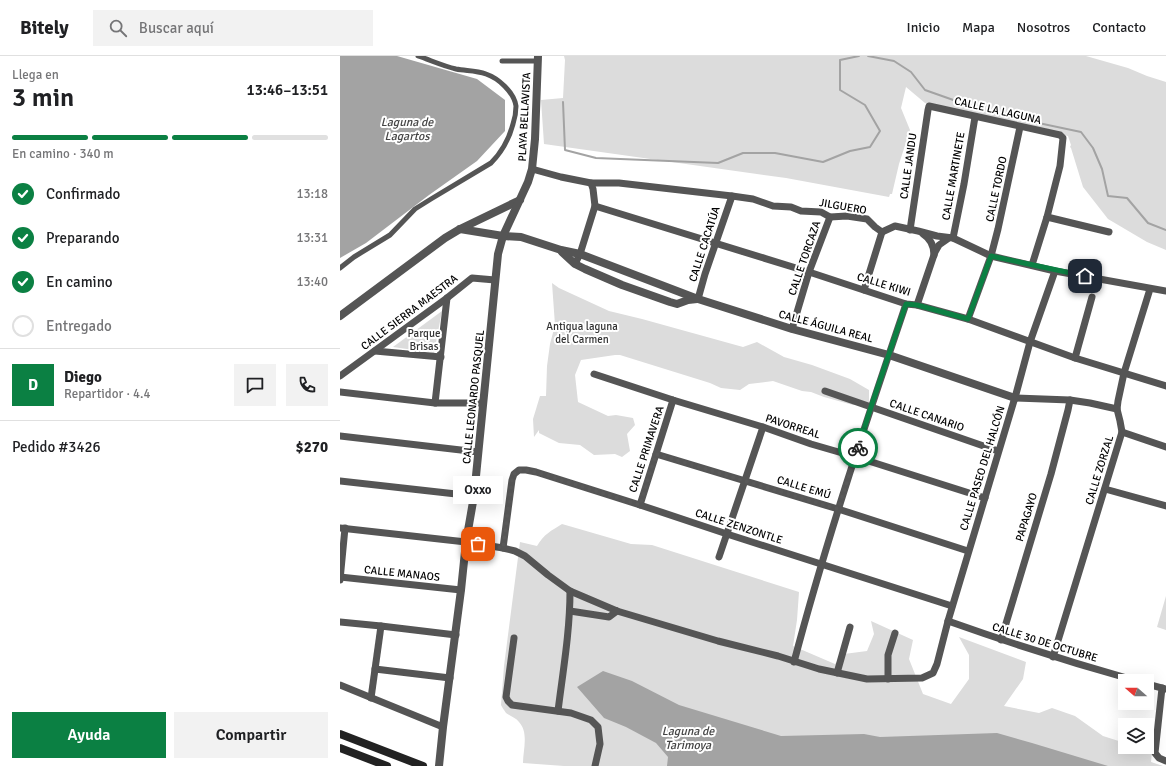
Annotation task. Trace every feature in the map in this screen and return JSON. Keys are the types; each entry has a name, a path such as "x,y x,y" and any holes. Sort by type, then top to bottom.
{"main road":[{"path":"340,734 423,766"},
{"path":"340,748 387,766"}],"street":[{"path":"340,268 354,257 390,235 415,209 491,163 504,146 511,130 516,115 516,105 511,93 496,79 486,74 456,69 418,56"},
{"path":"502,61 538,59"},
{"name":"PLAYA BELLAVISTA","path":"520,200 532,169 535,140 538,59"},
{"name":"CALLE LA LAGUNA","path":"929,106 1062,136 1060,166 1047,217"},
{"name":"CALLE JANDU","path":"914,230 929,106"},
{"name":"CALLE MARTINETE","path":"951,238 964,184 975,117"},
{"name":"CALLE TORDO","path":"968,319 991,256 1020,127"},
{"name":"JILGUERO","path":"532,169 591,183 619,183 754,199 773,206 791,207 801,211 820,212 830,217 847,216 867,220 882,232"},
{"path":"575,264 580,254 595,206 591,183"},
{"name":"CALLE CACATÚA","path":"698,299 715,243 732,196"},
{"path":"340,316 445,238 460,229 520,200"},
{"name":"CALLE LEONARDO PASQUEL","path":"439,766 456,635 466,542 474,496 498,254 503,236 520,200"},
{"name":"CALLE KIWI","path":"595,206 809,272 906,304 917,305 968,319 1074,358 1166,386"},
{"name":"CALLE TORCAZA","path":"792,329 809,272 830,217"},
{"path":"1032,265 1047,217 1109,232"},
{"path":"864,290 882,232 896,226 951,238 991,256 1166,291"},
{"name":"CALLE ÁGUILA REAL","path":"460,229 503,236 521,237 561,250 580,254 698,299 792,329 889,355 1015,398"},
{"path":"914,230 927,236 934,247 934,256"},
{"path":"917,305 939,245 951,238"},
{"name":"CALLE ÁGUILA REAL","path":"561,250 575,264 622,285 677,304 688,300 698,299"},
{"name":"CALLE PASEO DEL HALCÓN","path":"888,679 922,678 933,673 938,664 952,606 1015,398 1030,342 1055,270"},
{"name":"CALLE SIERRA MAESTRA","path":"340,376 472,278 495,280"},
{"name":"CALLE ZORZAL","path":"1053,657 1122,432 1117,409 1124,373 1150,289"},
{"path":"1074,358 1092,297"},
{"path":"435,403 447,298"},
{"path":"794,662 807,612 838,509 906,304"},
{"path":"375,351 441,357"},
{"name":"PAVORREAL","path":"594,374 985,498"},
{"name":"CALLE CANARIO","path":"825,391 998,451"},
{"path":"340,392 435,403 483,403"},
{"path":"1015,398 1070,400 1117,409"},
{"name":"CALLE PRIMAVERA","path":"640,505 674,400"},
{"name":"PAPAGAYO","path":"1001,640 1051,474 1070,400"},
{"path":"719,557 763,427"},
{"path":"1122,432 1166,447"},
{"path":"340,436 478,452"},
{"name":"CALLE EMÚ","path":"656,454 745,480 968,551"},
{"name":"CALLE ZENZONTLE","path":"503,548 512,480 514,474 518,470 526,470 640,505 952,606"},
{"path":"340,481 474,496"},
{"path":"1105,489 1166,506"},
{"path":"340,580 342,528 466,542 515,551 525,556 570,591 617,611 718,641 778,656 794,662 867,679 888,679 888,655 895,633"},
{"name":"CALLE MANAOS","path":"340,577 461,590"},
{"path":"558,711 570,611 570,591"},
{"path":"570,611 609,617 617,611"},
{"name":"CALLE 30 DE OCTUBRE","path":"948,621 1053,657 1118,676"},
{"path":"340,622 456,635"},
{"path":"371,698 381,626"},
{"path":"837,673 850,627"},
{"path":"514,638 506,697 508,702 512,705 558,711 591,720 598,727 600,744 595,766"},
{"path":"375,669 450,678"},
{"path":"340,685 443,727"},
{"path":"1154,686 1164,689 1155,755 1166,761"}],"green space":[{"path":"564,56 1086,56 1128,68 1166,82 1166,250 1147,242 1108,219 1083,187 1068,136 925,103 906,87 901,108 910,130 899,164 892,194 890,194 889,197 786,178 544,144 541,100 563,98"},
{"name":"Antigua laguna del Carmen","path":"552,283 559,288 609,311 743,347 757,342 784,357 812,365 850,379 869,390 869,403 853,405 811,392 802,391 773,381 749,384 740,390 721,388 710,383 620,355 615,355 581,360 575,375 578,402 608,416 616,415 633,418 635,425 627,434 630,451 622,457 615,454 594,455 580,445 559,443 539,433 539,430 534,437 533,419 540,396 546,396 547,366 550,344 555,325"},
{"name":"Parque Brisas","path":"442,311 434,353 393,347"},
{"path":"562,524 631,544 652,545 799,592 793,646 835,664 844,654 867,651 874,634 871,621 913,640 909,659 923,694 951,704 969,679 969,655 959,637 1026,662 1023,679 1004,706 1039,713 1052,708 1075,716 1103,736 1118,741 1118,754 1152,754 1151,762 1163,766 564,766 523,763 525,742 524,731 519,722 506,713 501,705 504,666 520,542 537,546 551,531"},
{"path":"1166,596 1166,630 1157,627"}],"water":[{"name":"Laguna de Lagartos","path":"340,56 397,56 477,79 505,100 505,131 477,161 366,243 340,258"},
{"name":"Laguna de Tarimoya","path":"603,671 632,681 679,705 781,736 864,734 880,737 997,733 1108,766 667,766 668,757 656,743 626,727 604,718 577,687"}],"waterway":[{"path":"563,102 565,150 596,158 718,163 743,153 775,153 823,162 850,151 870,147 880,131 865,105 840,90 840,60 859,56"},
{"path":"868,56 894,61 911,72 925,90 1001,115 1081,132 1093,148 1102,169 1108,196 1127,198 1148,223 1166,230"}],"way so far":[{"path":"478,544 503,548 512,480 514,474 518,470 536,472 640,505 656,454 838,509 858,448"}],"place":[{"name":"Oxxo","path":"478,544"}],"route":[{"path":"858,448 906,304 917,305 968,319 991,256 1085,276"}]}
